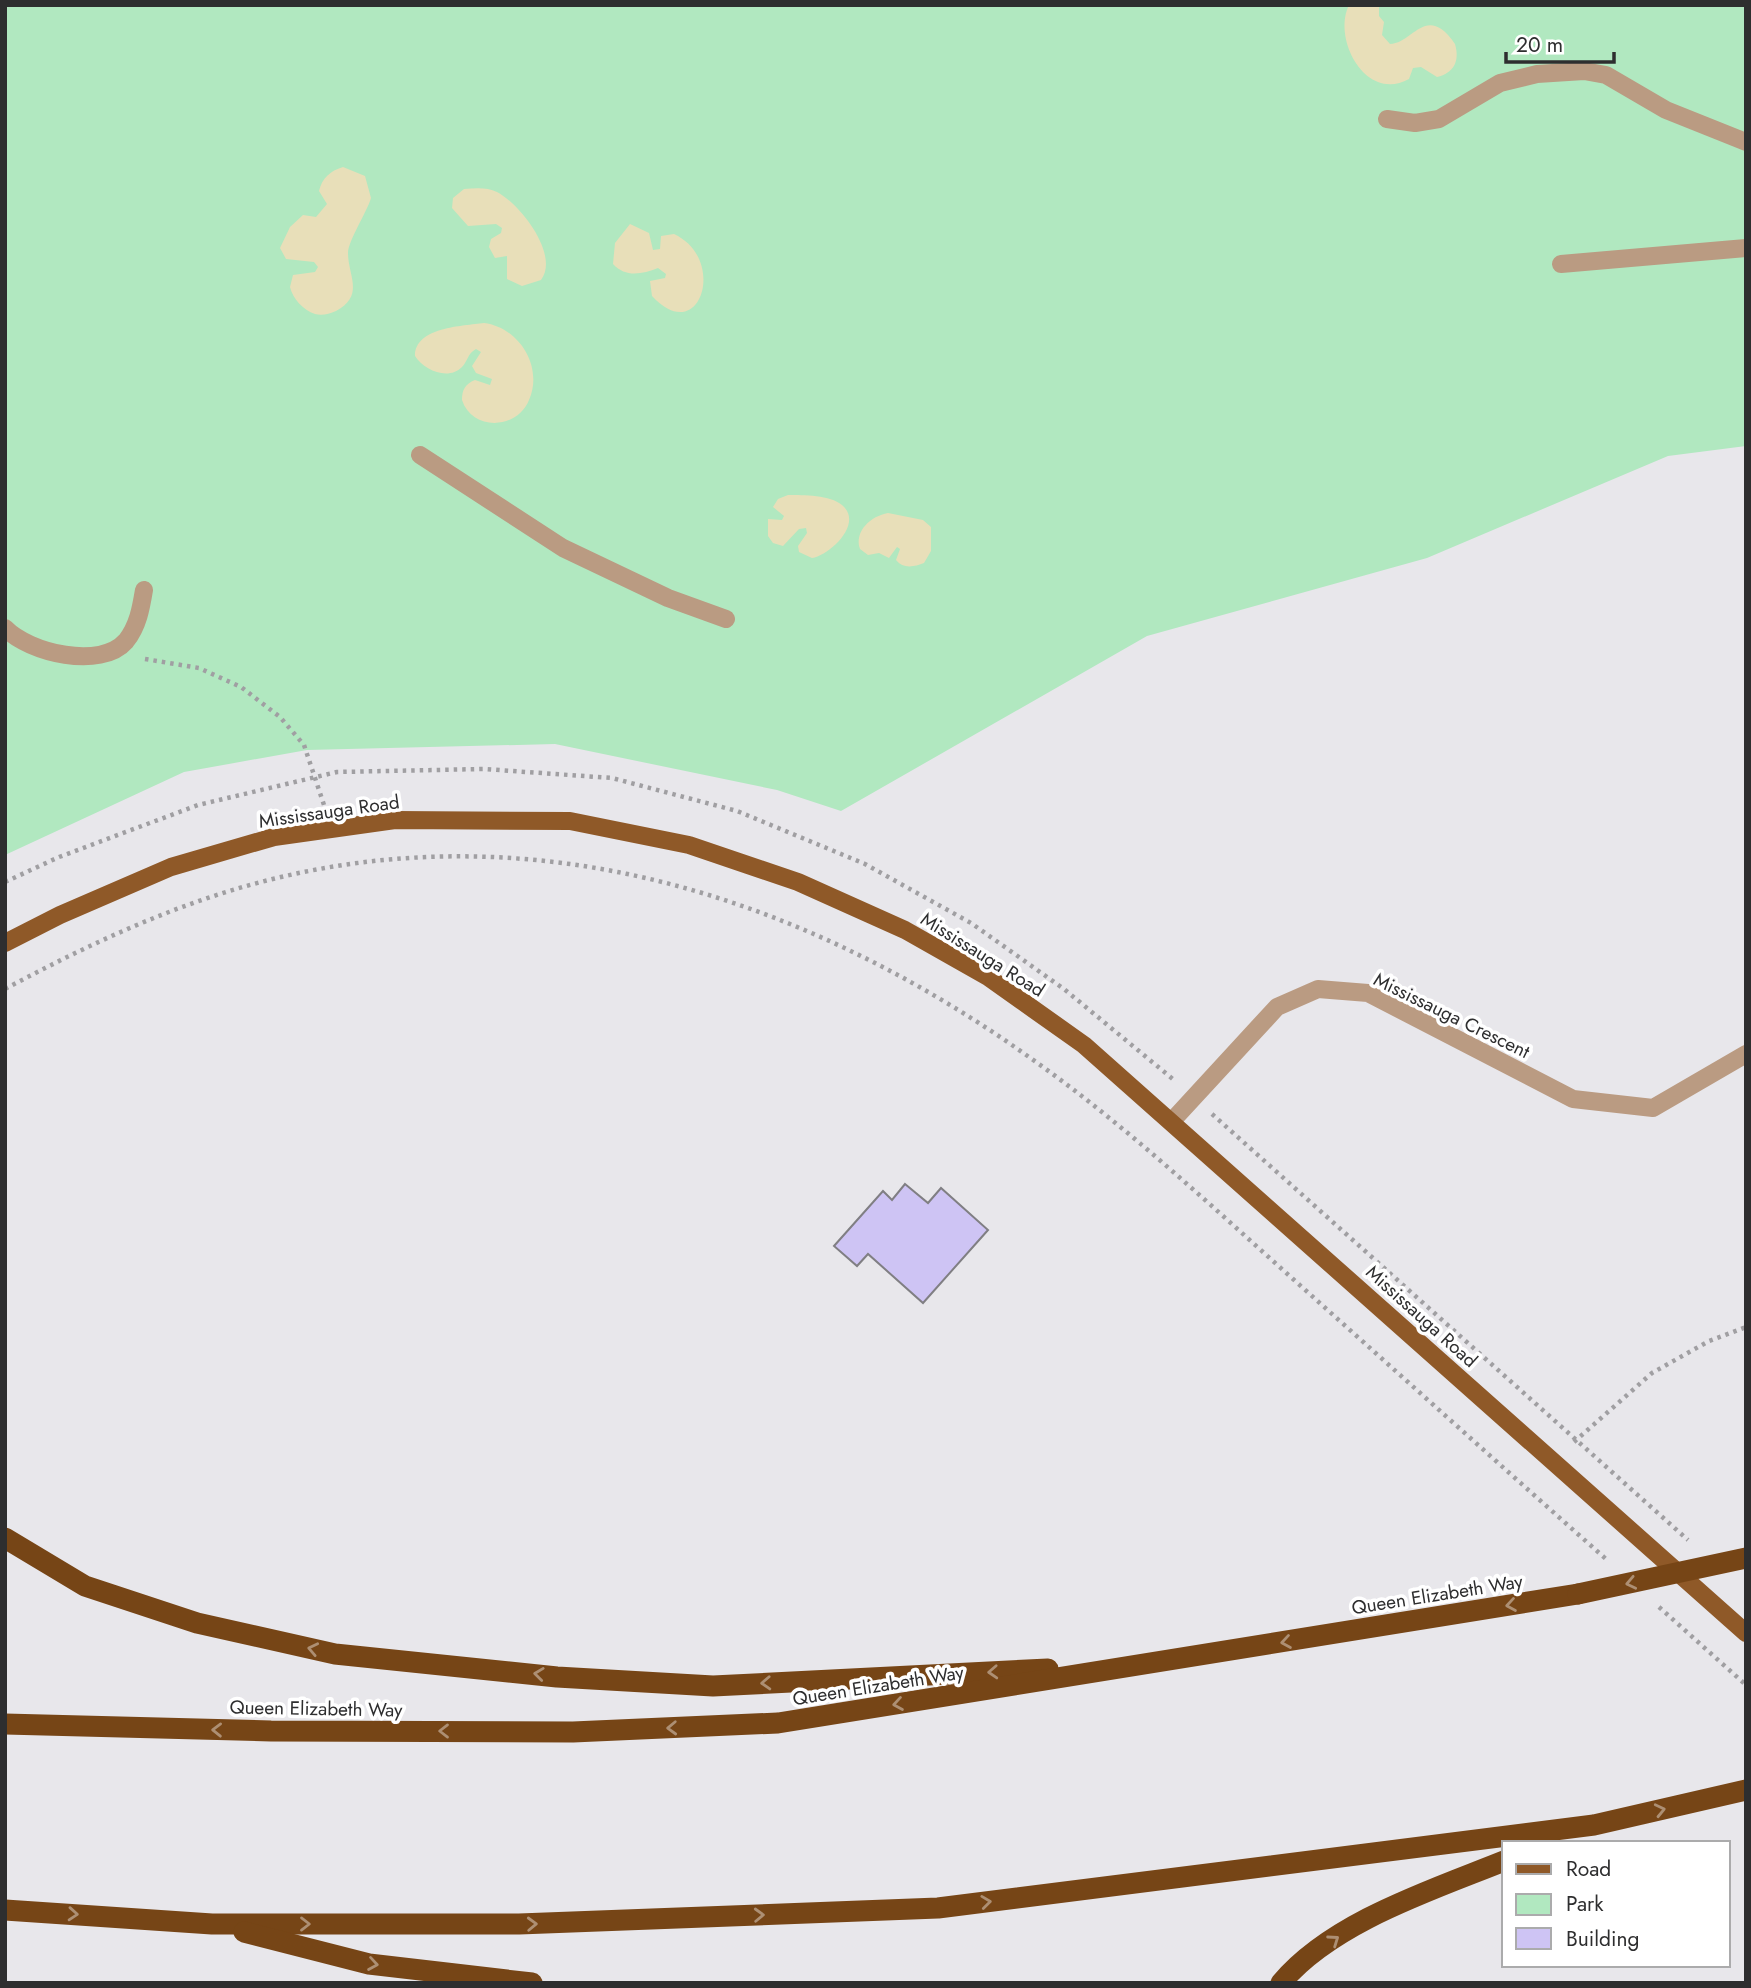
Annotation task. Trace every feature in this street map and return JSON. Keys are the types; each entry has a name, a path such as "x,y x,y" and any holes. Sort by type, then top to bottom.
{"highway":[{"path":"5,1538 85,1586 197,1623 335,1654 557,1676 713,1686 1159,1664"},
{"name":"Queen Elizabeth Way","path":"5,1724 271,1731 573,1732 779,1723 1159,1664 1578,1594 1746,1558"},
{"path":"5,1910 212,1924 519,1924 939,1908 1594,1825 1746,1790"},
{"path":"1554,1841 1594,1825"},
{"path":"1281,1983 1290,1972 1339,1936 1406,1901 1502,1862"},
{"path":"212,1924 369,1964 532,1983"}],"main road":[{"name":"Mississauga Road","path":"5,943 60,915 171,867 274,837 396,820 570,821 689,845 798,882 905,930 988,977 1084,1045 1746,1633"}],"street":[{"path":"1387,119 1415,123 1439,119 1500,83 1537,74 1584,71 1606,75 1666,110 1746,142"},
{"path":"1561,264 1746,248"},
{"path":"420,455 563,548 668,598 726,619"},
{"path":"5,628 33,646 58,654 108,653 125,642 137,622 144,590"},
{"name":"Mississauga Crescent","path":"1172,1121 1277,1007 1318,989 1368,993 1573,1100 1653,1108 1746,1054"}],"path":[{"path":"108,653 199,668 241,687 280,717 304,745 332,829"},
{"path":"5,989 85,947 183,906 282,877 370,862 471,856 590,865 695,888 803,927 917,985 1027,1055 1133,1136 1613,1566"},
{"path":"1244,1144 1697,1549"},
{"path":"1553,1460 1652,1373 1709,1341 1746,1327"},
{"path":"1654,1602 1746,1685"}],"green space":[{"path":"5,5 1746,5 1746,446 1668,456 1427,558 1147,636 841,811 777,790 555,744 307,750 184,772 5,855"}],"sand":[{"path":"1349,5 1379,5 1379,16 1384,22 1382,35 1390,44 1406,38 1420,28 1436,26 1455,44 1457,56 1454,65 1448,73 1437,77 1421,67 1413,68 1409,79 1393,84 1379,82 1367,75 1349,50 1345,19"},
{"path":"343,167 365,176 371,198 348,253 353,292 345,305 336,311 318,315 299,304 290,287 293,275 315,272 318,267 314,262 286,259 280,248 290,227 303,215 316,217 327,204 319,191 320,186 327,176"},
{"path":"477,188 497,192 516,207 535,231 541,244 546,270 541,280 522,286 507,279 507,256 495,258 489,247 491,239 501,233 502,228 496,224 468,226 452,208 453,198 464,189"},
{"path":"630,224 649,233 653,250 660,249 661,236 674,234 691,246 700,262 703,278 701,294 694,306 683,312 669,309 652,296 650,281 665,278 666,274 658,268 629,273 613,264 615,243"},
{"path":"484,323 496,326 517,340 525,350 533,374 533,387 523,410 515,417 495,423 484,422 475,417 467,410 462,400 469,383 475,380 490,385 492,379 476,373 472,366 481,352 476,349 473,351 462,367 450,373 430,369 415,356 417,346 431,334 453,327"},
{"path":"788,495 824,497 842,505 848,512 849,520 847,529 835,545 812,558 799,552 798,546 807,533 806,528 799,529 783,546 773,543 768,536 768,519 782,520 784,516 773,507 778,499"},
{"path":"888,513 923,520 931,527 931,551 924,563 902,565 896,560 900,549 897,547 889,558 879,553 868,555 860,549 859,536 865,525"}],"building":[{"path":"905,1184 928,1203 941,1188 988,1230 923,1303 868,1254 857,1266 834,1246 883,1191 892,1200"}]}
